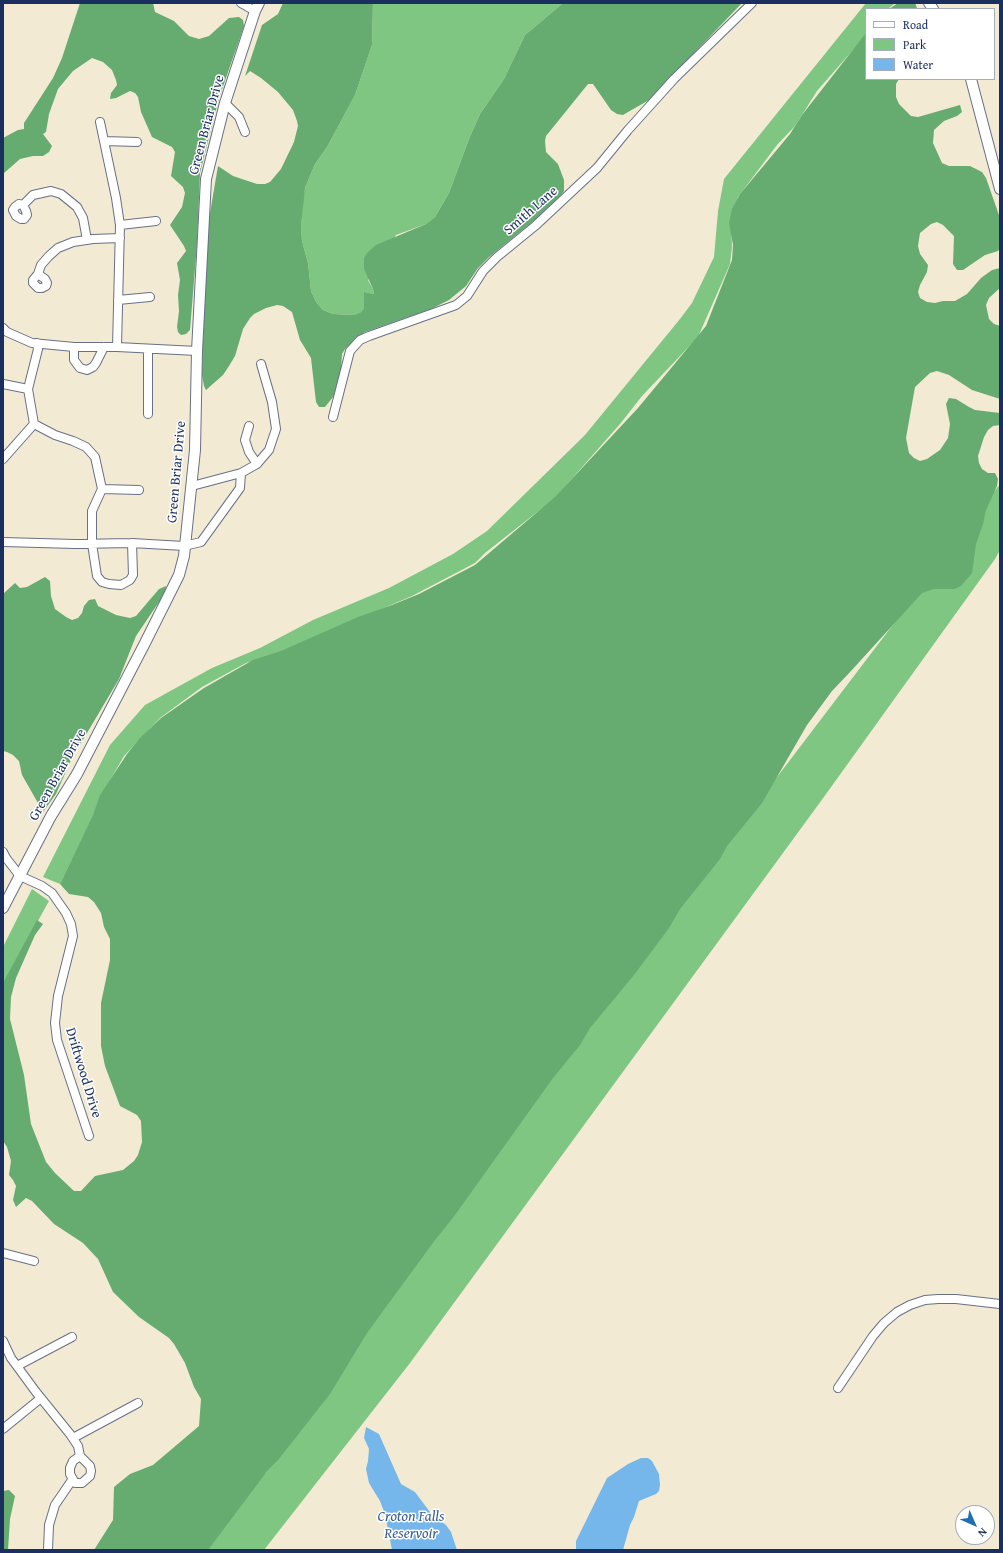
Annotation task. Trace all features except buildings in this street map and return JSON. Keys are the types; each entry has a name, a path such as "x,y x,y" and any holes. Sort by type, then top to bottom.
{"street":[{"path":"242,3 257,7"},
{"name":"Smith Lane","path":"333,417 350,350 360,340 456,305 467,296 483,271 497,257 535,226 597,168 628,130 674,79 752,3"},
{"name":"Green Briar Drive","path":"3,908 76,774 179,575 184,556 196,450 197,351 206,179 225,103 257,7"},
{"path":"971,80 1000,189"},
{"path":"225,103 239,117 245,132"},
{"path":"100,122 116,198 120,225 117,347"},
{"path":"104,141 137,142"},
{"path":"23,205 33,195 51,191 61,194 77,207 83,218 87,240"},
{"path":"120,225 156,221"},
{"path":"38,274 41,266 48,256 58,248 73,242 120,238"},
{"path":"118,300 150,297"},
{"path":"3,328 7,332 32,343 74,347 117,347 197,351"},
{"path":"34,424 28,389 38,349 37,343"},
{"path":"74,347 74,360 80,368 87,370 93,367 104,347"},
{"path":"148,349 148,414"},
{"path":"192,486 241,473 257,464 269,450 276,428 272,402 261,364"},
{"path":"3,384 28,389"},
{"path":"3,459 34,424"},
{"path":"34,424 55,435 86,447 94,457 102,489 92,511 92,544 97,576 102,582 121,585 130,580 133,575 132,543"},
{"path":"250,426 246,440 249,452 257,464"},
{"path":"3,542 92,544 132,543 184,546 201,542 240,488 241,473"},
{"path":"102,489 139,490"},
{"path":"3,852 20,876"},
{"name":"Driftwood Drive","path":"20,876 42,886 52,893 63,907 71,924 73,936 58,996 55,1023 57,1040 89,1136"},
{"path":"3,1253 34,1261"},
{"path":"838,1388 873,1336 884,1323 897,1312 910,1305 925,1300 938,1299 956,1299 1000,1304"},
{"path":"17,1366 72,1337"},
{"path":"3,1341 11,1358 73,1438 78,1446 80,1456 90,1466 90,1476 82,1483 75,1483 72,1480 70,1468 74,1461 80,1456"},
{"path":"3,1429 41,1398"},
{"path":"73,1438 138,1403"},
{"path":"48,1550 49,1525 55,1505 72,1480"}],"green space":[{"path":"80,3 153,3 155,12 174,21 189,36 199,39 209,36 229,18 239,17 243,20 244,26 219,98 200,173 197,244 190,330 186,334 181,335 178,332 177,327 180,280 177,263 186,251 170,225 182,207 185,193 183,187 171,176 175,152 172,147 152,137 141,112 138,97 135,93 130,91 116,98 110,99 111,93 117,85 112,70 103,62 92,58 73,71 58,89 49,114 46,132 43,134 52,146 49,152 43,156 33,156 20,159 3,174 3,138 18,130 24,129 24,123 53,78 62,58"},
{"path":"283,3 373,3 372,45 355,95 327,147 315,164 305,188 301,226 302,241 308,263 311,291 316,302 323,310 333,314 355,315 361,312 364,308 364,292 374,294 364,269 364,258 367,253 376,245 426,224 435,217 449,193 480,114 504,79 525,35 563,3 742,3 649,100 623,115 617,114 611,110 593,84 588,84 546,136 546,152 558,164 564,180 564,191 561,195 536,219 489,257 478,268 466,286 449,300 431,309 365,332 345,349 342,354 340,385 337,392 325,407 319,407 316,402 311,358 300,340 292,312 283,306 277,305 266,308 254,314 250,318 243,329 235,356 229,366 223,375 206,390 202,375 209,219 218,166 233,176 257,184 265,184 270,182 281,169 294,142 298,126 293,110 278,92 250,71 245,76 262,25 278,14"},
{"path":"373,3 563,3 525,35 504,79 480,114 449,193 435,217 426,224 396,235 368,280 374,294 364,292 364,308 361,312 356,315 333,314 323,310 316,302 311,291 308,263 302,241 301,226 303,200 305,188 315,164 327,147 355,95 372,45"},
{"path":"866,3 899,3 894,4 889,8 865,8 865,36 817,91 795,126 777,145 738,197 731,222 732,247 730,264 698,337 642,396 620,424 555,498 485,553 475,563 412,596 274,655 246,663 202,687 160,718 124,756 102,794 60,884 43,877 110,745 145,705 212,668 260,648 313,620 389,588 453,554 487,531 585,435 692,303 714,257 718,211 724,179"},
{"path":"898,3 915,3 917,8 890,8"},
{"path":"865,34 865,80 898,80 896,84 896,97 899,104 911,116 918,117 960,105 962,112 957,116 944,121 934,130 933,143 942,163 949,166 970,166 982,172 986,178 1000,218 1000,248 998,251 985,255 963,270 957,270 953,264 954,236 943,225 937,222 931,224 920,233 918,246 920,254 928,265 927,272 918,292 920,298 927,302 935,303 955,301 967,294 981,278 992,270 1000,268 1000,288 989,298 986,305 989,319 994,324 1000,326 1000,399 972,390 949,375 937,371 930,373 915,387 906,438 909,453 920,461 927,459 940,450 948,438 950,424 946,404 949,398 956,399 975,410 1000,413 1000,425 993,426 988,430 984,437 978,456 982,469 988,473 995,473 998,479 997,486 986,510 976,544 972,573 961,586 954,589 934,589 922,593 832,691 807,725 762,803 727,846 720,859 680,909 669,928 634,975 590,1028 580,1045 553,1078 455,1215 367,1333 330,1394 278,1460 265,1473 208,1550 94,1550 113,1520 114,1487 130,1474 153,1465 199,1426 201,1399 194,1387 185,1363 174,1344 169,1338 139,1317 113,1292 98,1259 83,1243 54,1224 32,1201 26,1198 16,1207 13,1200 16,1186 9,1175 11,1161 7,1147 3,1141 3,983 37,920 43,924 35,935 16,978 11,997 10,1019 24,1075 31,1124 46,1162 74,1191 81,1191 95,1176 123,1170 134,1161 138,1155 142,1142 141,1121 137,1115 120,1106 105,1066 101,1046 101,1003 110,960 110,939 104,927 101,913 94,902 88,897 69,894 60,884 93,815 100,795 127,754 140,738 161,718 204,688 253,660 281,651 358,617 419,594 475,565 555,497 638,408 706,326 732,260 733,245 729,223 732,209 740,194 790,134 802,115"},
{"path":"1000,484 1000,550 995,559 821,801 410,1363 264,1550 189,1550"},
{"path":"45,577 50,581 51,596 55,609 72,620 78,618 89,600 95,599 98,606 116,615 130,618 136,616 159,589 166,586 165,593 136,636 119,679 71,760 56,794 43,812 38,816 36,809 38,803 22,775 19,761 13,755 3,751 3,594 15,583 20,588 27,587"},
{"path":"32,889 49,901 3,984 3,947"},
{"path":"9,1490 15,1496 10,1519 8,1550 3,1550 3,1491"}],"water":[{"name":"Croton Falls Reservoir","path":"366,1427 379,1434 401,1484 415,1492 433,1516 446,1525 451,1532 457,1550 392,1550 385,1514 380,1501 369,1483 366,1469 369,1449 364,1438"},
{"path":"641,1458 648,1458 652,1461 659,1474 659,1491 656,1494 639,1501 623,1550 576,1550 576,1541 607,1478 628,1464"}]}
